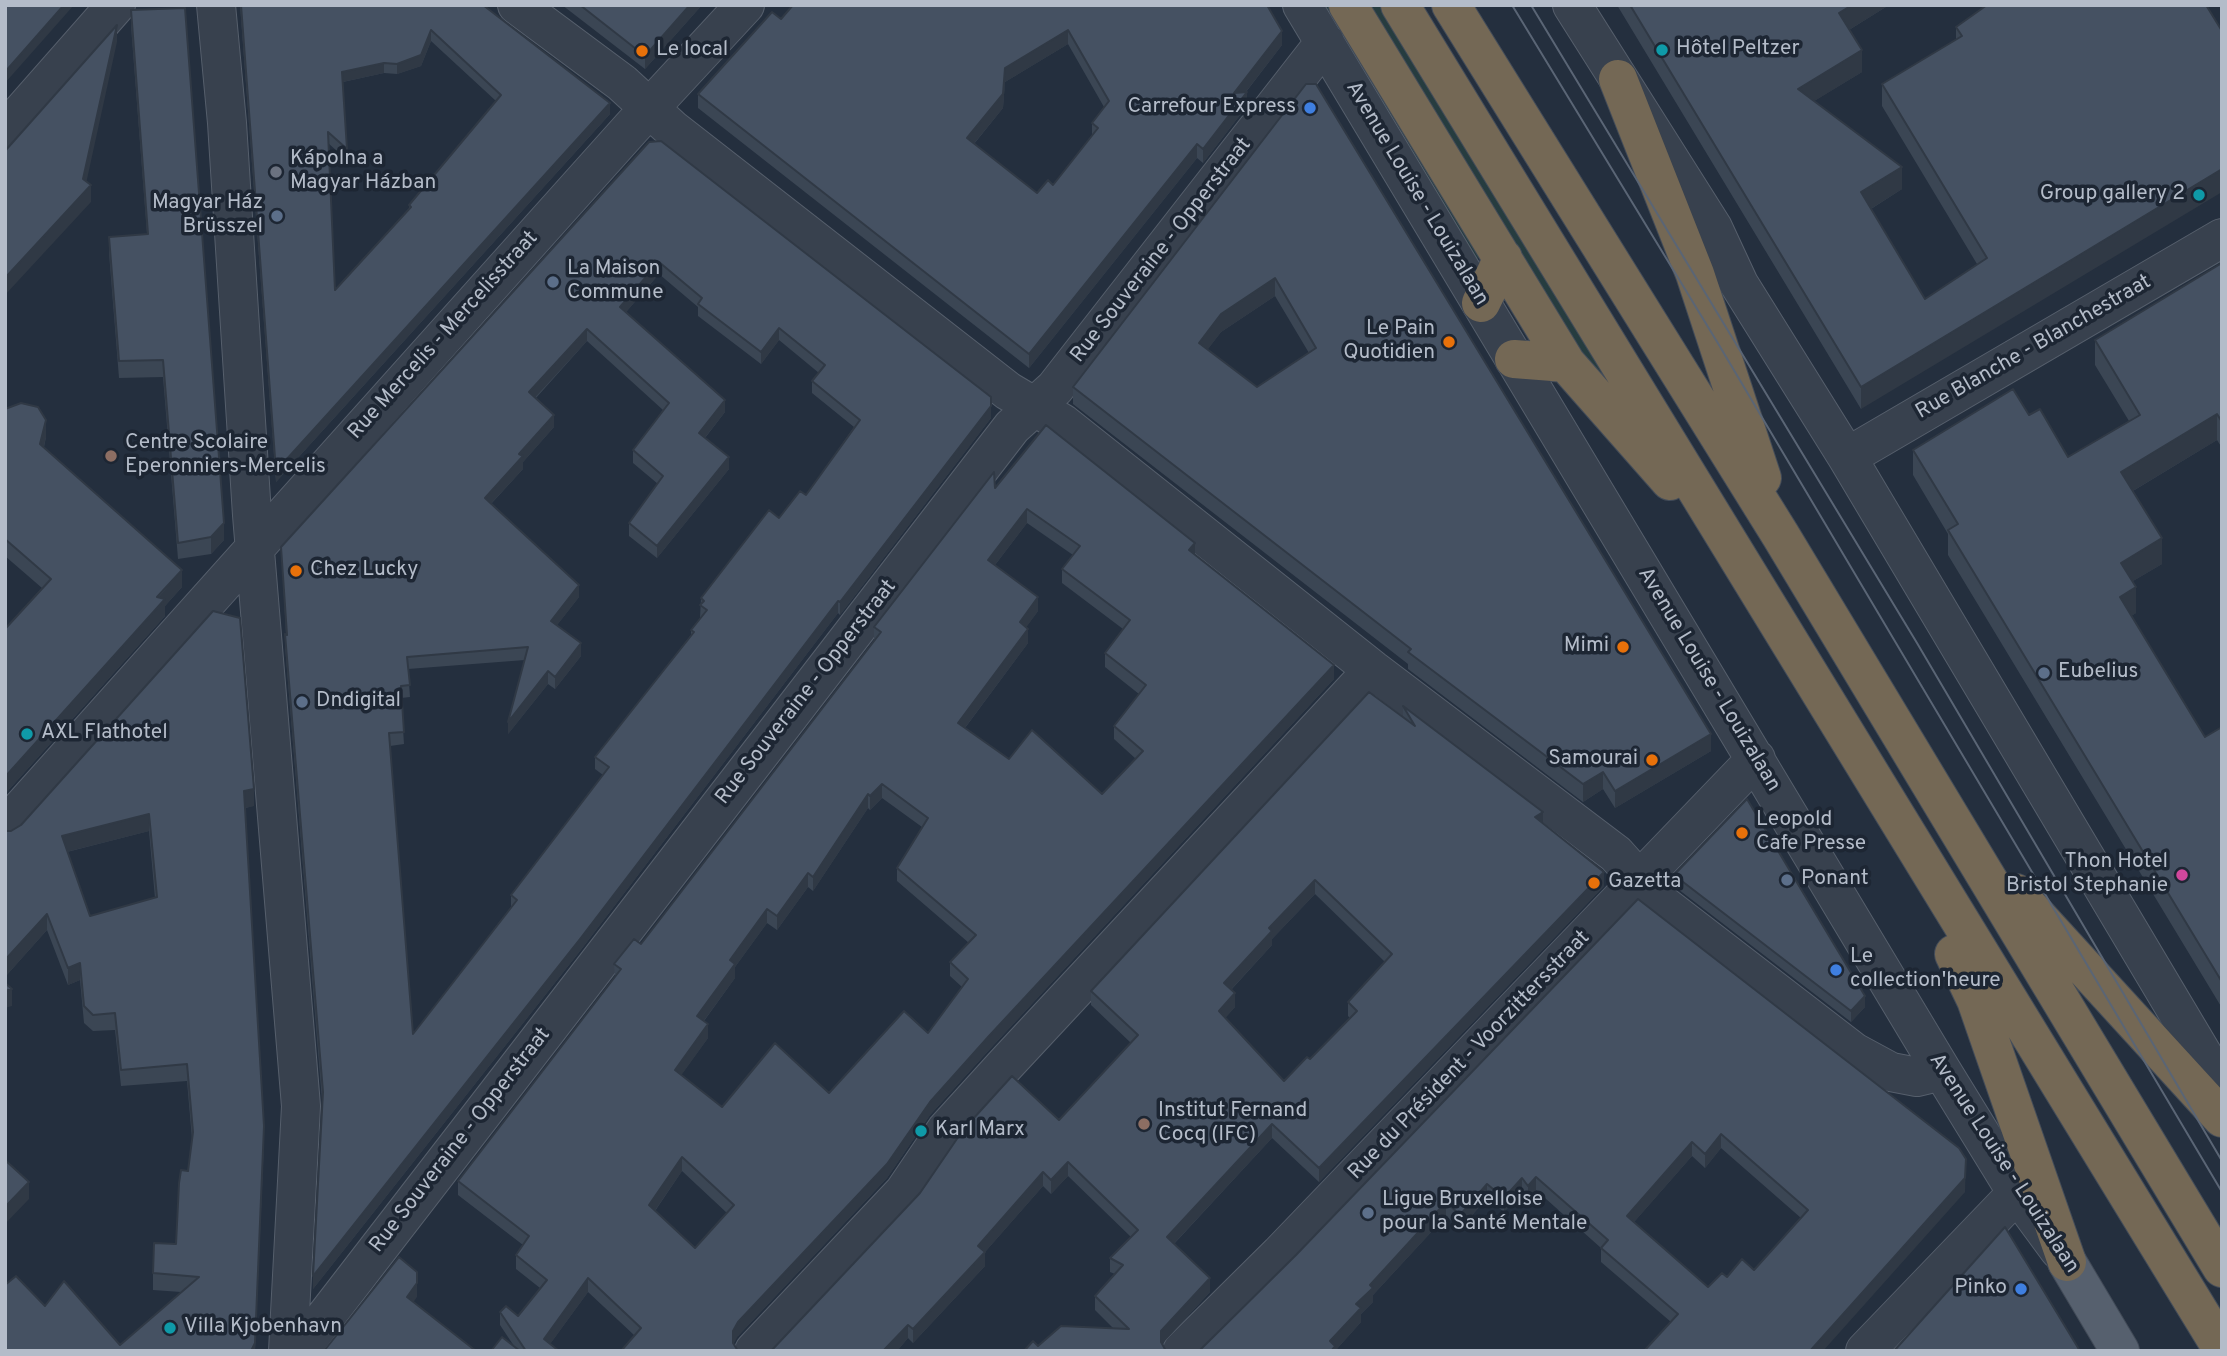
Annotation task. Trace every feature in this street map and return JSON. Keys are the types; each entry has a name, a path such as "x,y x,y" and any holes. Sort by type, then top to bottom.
{"highway":[{"path":"1348,5 1566,363 1738,558"},
{"path":"1400,5 2222,1349"},
{"path":"1451,5 1781,536 2222,1268"},
{"path":"1618,79 1695,274 1781,536"},
{"path":"1480,303 1503,258"},
{"path":"1514,359 1566,363"},
{"path":"1956,826 2155,1049 2222,1118"},
{"path":"1919,856 1937,920 1976,1000 2067,1262"}],"main road":[{"name":"Avenue Louise - Louizalaan","path":"2067,1262 2120,1351"}],"street":[{"path":"5,131 116,5"},
{"name":"Rue Mercelis - Mercelisstraat","path":"5,827 745,5"},
{"name":"Avenue Louise - Louizalaan","path":"1302,5 1942,1071 2017,1193 2067,1262"},
{"path":"1572,5 1713,228 1739,284 2217,1067"},
{"path":"520,8 622,83 997,383 1062,423 1373,670 1616,854 1658,901 1854,1052 1891,1072 1917,1077 1942,1071"},
{"path":"217,19 300,1106 288,1351"},
{"name":"Rue Souveraine - Opperstraat","path":"299,1351 1012,428 1055,388 1325,43"},
{"name":"Rue Blanche - Blanchestraat","path":"1847,457 2222,239"},
{"path":"754,1351 904,1192 946,1130 1005,1065 1373,670"},
{"name":"Rue du Président - Voorzittersstraat","path":"1182,1351 1280,1254 1756,759"},
{"path":"1866,1351 1897,1315 2017,1193"}],"green space":[{"path":"1316,5 1328,5 1479,256 1476,262"},
{"path":"1368,5 1392,5 1617,391 1589,367"}],"building":[{"path":"5,5 64,5 5,72"},
{"path":"241,5 483,5 610,103 276,471","holes":["431,30 501,95 409,205 411,207 335,290 328,132 347,149 342,72 384,63 397,64 421,55"]},
{"path":"580,5 690,5 645,56"},
{"path":"793,5 1267,5 1282,31 1234,93 1247,92 1203,149 1197,144 1029,354 698,94 772,12 781,19","holes":["1068,30 1109,101 1092,123 1098,128 1053,185 1048,180 1037,193 967,138 1003,94 1005,68"]},
{"path":"1630,5 1852,5 1839,13 1862,50 1798,89 1902,167 1861,192 1925,299 1987,258 1882,84 1962,36 1956,27 1987,5 2206,5 2222,31 2222,169 1861,387"},
{"path":"185,8 224,523 211,537 178,543 163,360 119,361 109,237 148,234 131,10"},
{"path":"117,25 83,179 91,185 5,278 5,151"},
{"path":"1306,84 1316,84 1711,734 1615,791 1603,772 1583,784 1408,652 1411,649 1073,387","holes":["1275,278 1316,348 1257,387 1199,343 1221,314"]},
{"path":"661,141 991,397 991,406 580,939 313,1276 323,1092 285,634 287,635 281,547 649,142","holes":["659,262 702,298 698,304 761,352 779,328 825,365 812,381 860,420 806,495 800,491 779,518 769,510 701,598 704,601 700,605 707,610 691,630 694,632 595,757 609,767 511,895 517,900 413,1034 389,733 404,732 401,686 410,685 407,657 528,647 508,722 548,671 555,677 581,643 551,621 579,585 485,498 523,456 519,454 554,415 529,392 587,329 669,403 633,450 663,476 629,523 657,546 729,457 699,433 725,400 620,307"]},
{"path":"2222,263 2222,422 2217,414 2121,472 2162,538 2121,563 2136,587 2120,597 2205,737 2222,727 2222,982 1948,530 1958,524 1913,450 2013,389 2029,415 2040,409 2068,457 2140,415 2095,340"},
{"path":"21,403 38,407 46,420 40,444 182,570 157,597 165,599 5,777 5,629 51,579 5,539 5,409"},
{"path":"1046,425 1195,543 1189,550 1334,665 989,1036 930,1102 887,1164 738,1322 733,1331 733,1343 738,1351 621,1351 641,1328 588,1278 544,1339 559,1351 526,1351 500,1312 506,1306 518,1316 547,1280 516,1255 529,1236 458,1181 621,969 614,964 634,939 641,944 881,632 874,627 994,472 995,488","holes":["1027,509 1080,546 1062,569 1130,620 1105,653 1146,685 1114,726 1143,751 1102,794 1032,730 1009,759 958,723 1028,629 1020,622 1038,597 988,560","882,784 928,818 897,868 976,935 950,962 968,979 928,1033 904,1011 829,1093 775,1043 722,1107 675,1070 708,1024 697,1016 735,964 730,960 767,909 777,916 808,873 813,877 868,794 870,796","682,1157 734,1205 695,1248 649,1205"]},
{"path":"213,611 240,618 254,789 244,791 264,1126 255,1343 251,1351 5,1351 5,1285 16,1276 45,1306 64,1281 120,1345 199,1277 153,1273 154,1243 176,1244 181,1170 188,1171 193,1132 187,1064 121,1070 115,1013 93,1015 84,1006 80,963 68,968 47,914 5,960 5,831 11,831 21,825","holes":["149,814 157,897 90,916 62,836"]},
{"path":"1369,692 1415,726 1403,706 1543,812 1535,817 1604,872 1319,1168 1272,1124 1167,1237 1210,1278 1161,1331 1161,1342 1166,1351 1024,1351 1033,1341 1038,1346 1061,1326 1129,1329 1095,1296 1123,1265 1110,1258 1138,1230 1068,1162 1051,1180 1043,1172 978,1246 985,1252 913,1329 908,1325 883,1351 771,1351 920,1193 963,1130 1012,1076 1059,1120 1138,1035 1091,991","holes":["1315,880 1392,954 1348,1002 1357,1011 1310,1059 1307,1057 1284,1081 1219,1011 1235,993 1224,983 1272,931 1269,928"]},
{"path":"1747,799 1865,996 1851,1011 1674,875"},
{"path":"1638,899 1959,1148 1966,1159 1965,1178 1810,1351 1644,1351 1678,1314 1601,1248 1608,1240 1536,1177 1528,1186 1522,1178 1504,1198 1487,1184 1460,1215 1446,1202 1370,1285 1373,1288 1356,1304 1361,1308 1330,1341 1335,1346 1331,1351 1199,1351 1296,1255","holes":["1721,1134 1808,1210 1754,1270 1742,1259 1727,1277 1722,1273 1708,1287 1627,1216 1692,1142 1705,1154"]},
{"path":"5,1160 29,1182 5,1207"},
{"path":"2005,1227 2080,1351 1894,1351"},
{"path":"399,1257 417,1272 417,1283 407,1297 476,1351 324,1351"},
{"path":"502,1337 520,1351 491,1351"}],"tram line":[{"path":"1512,5 1719,345 2222,1192"},
{"path":"1531,5 1917,643 2222,1161"}],"place":[{"name":"Hôtel Peltzer","path":"1662,50"},
{"name":"Le local","path":"642,51"},
{"name":"Carrefour Express","path":"1310,108"},
{"name":"Kápolna a Magyar Házban","path":"276,172"},
{"name":"Group gallery 2","path":"2199,195"},
{"name":"Magyar Ház Brüsszel","path":"277,216"},
{"name":"La Maison Commune","path":"553,282"},
{"name":"Le Pain Quotidien","path":"1449,342"},
{"name":"Centre Scolaire Eperonniers-Mercelis","path":"111,456"},
{"name":"Chez Lucky","path":"296,571"},
{"name":"Mimi","path":"1623,647"},
{"name":"Eubelius","path":"2044,673"},
{"name":"Dndigital","path":"302,702"},
{"name":"AXL Flathotel","path":"27,734"},
{"name":"Samourai","path":"1652,760"},
{"name":"Leopold Cafe Presse","path":"1742,833"},
{"name":"Thon Hotel Bristol Stephanie","path":"2182,875"},
{"name":"Ponant","path":"1787,880"},
{"name":"Gazetta","path":"1594,883"},
{"name":"Le collection'heure","path":"1836,970"},
{"name":"Institut Fernand Cocq (IFC)","path":"1144,1124"},
{"name":"Karl Marx","path":"921,1131"},
{"name":"Ligue Bruxelloise pour la Santé Mentale","path":"1368,1213"},
{"name":"Pinko","path":"2021,1289"},
{"name":"Villa Kjobenhavn","path":"170,1328"}]}
